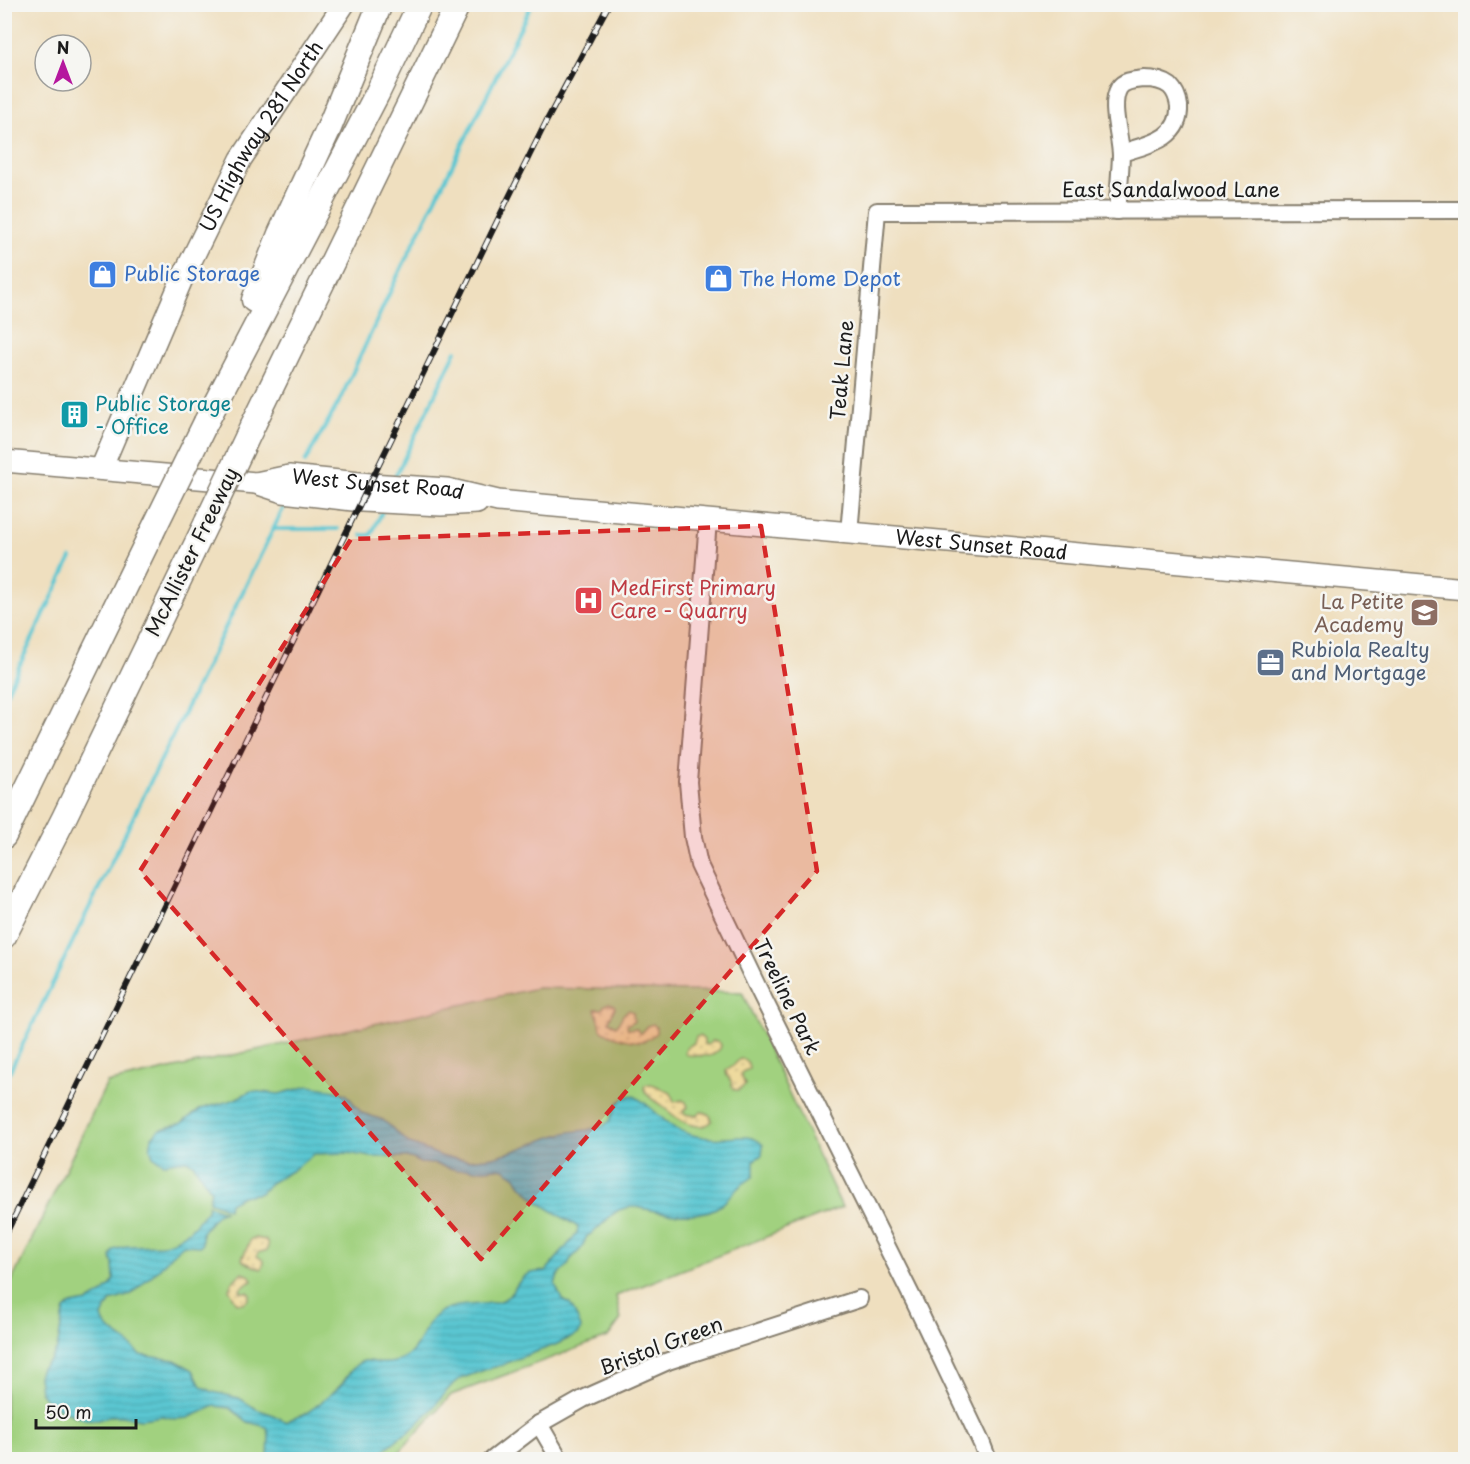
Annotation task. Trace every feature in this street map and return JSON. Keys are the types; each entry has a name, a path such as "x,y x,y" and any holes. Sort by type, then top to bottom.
{"highway":[{"path":"206,422 280,234 329,128 380,4"},
{"path":"376,94 410,4"},
{"path":"4,836 206,422 376,94 420,4"},
{"name":"McAllister Freeway","path":"4,936 69,808 458,4"}],"main road":[{"name":"US Highway 281 North","path":"101,469 182,279 241,159 344,4"},
{"name":"West Sunset Road","path":"4,461 256,483 290,476 447,489 498,501 1466,589"}],"street":[{"path":"1117,211 1121,153 1116,114 1118,89 1122,84 1134,80 1164,81 1174,90 1178,102 1179,115 1172,130 1162,140 1121,153"},
{"name":"East Sandalwood Lane","path":"877,211 1466,210"},
{"name":"Teak Lane","path":"849,533 877,211"},
{"name":"Treeline Park","path":"708,520 688,782 693,837 699,864 914,1301 988,1460"},
{"name":"Bristol Green","path":"492,1460 539,1424 583,1399 668,1361 859,1299"},
{"path":"539,1424 560,1460"}],"highlighted area":[{"path":"761,526 817,871 481,1259 140,871 351,539"}],"green space":[{"path":"537,988 742,992 842,1207 616,1296 621,1319 608,1337 451,1395 393,1459 5,1459 5,1295 107,1083"}],"sand":[{"path":"609,1003 615,1007 609,1021 616,1026 628,1010 633,1012 634,1021 627,1025 628,1029 636,1028 642,1033 647,1026 653,1024 656,1027 656,1033 647,1040 633,1041 604,1032 595,1009 602,1009"},
{"path":"700,1036 704,1044 708,1045 712,1041 718,1041 721,1045 720,1049 710,1056 687,1055 686,1048 694,1043 696,1037"},
{"path":"740,1059 747,1062 749,1069 741,1074 745,1085 736,1090 733,1089 726,1071"},
{"path":"650,1084 671,1093 674,1102 682,1100 686,1102 688,1107 683,1111 684,1114 697,1116 701,1112 705,1113 712,1121 698,1126 681,1120 647,1094 644,1088 645,1085"},
{"path":"251,1239 266,1240 268,1245 267,1250 257,1254 264,1263 261,1269 242,1259"},
{"path":"242,1272 250,1276 252,1281 240,1289 241,1292 250,1294 247,1301 241,1303 236,1302 229,1289"}],"water":[{"path":"309,1086 346,1094 362,1113 383,1120 410,1144 444,1157 468,1160 493,1157 551,1137 603,1126 610,1121 618,1103 632,1095 669,1124 688,1134 716,1139 752,1138 763,1145 762,1155 754,1160 754,1176 712,1210 680,1214 633,1207 615,1212 591,1235 587,1236 581,1249 558,1276 555,1284 562,1300 570,1304 575,1313 581,1328 579,1334 503,1365 460,1379 410,1431 373,1459 268,1459 267,1427 248,1422 230,1408 215,1406 188,1418 176,1419 163,1416 141,1419 110,1416 98,1420 73,1415 58,1408 45,1398 40,1391 38,1376 41,1368 57,1349 65,1310 71,1305 88,1302 111,1285 114,1279 111,1257 114,1250 127,1246 162,1245 173,1241 195,1225 207,1210 208,1205 224,1211 217,1214 202,1232 202,1245 184,1245 130,1295 111,1301 102,1317 104,1323 140,1355 175,1360 193,1370 201,1386 213,1392 239,1398 256,1409 287,1422 303,1415 322,1402 339,1387 360,1362 391,1363 410,1354 427,1325 443,1310 503,1300 524,1276 546,1271 577,1234 578,1227 538,1202 516,1177 504,1169 457,1170 420,1163 406,1157 372,1157 347,1153 314,1154 293,1170 270,1183 261,1193 242,1196 229,1203 228,1209 209,1201 211,1190 193,1163 186,1160 163,1163 153,1156 150,1148 152,1137 159,1130 182,1123 201,1109 233,1100 251,1091 279,1094"}],"waterway":[{"path":"305,462 339,402 397,277 532,4"},
{"path":"395,477 456,351"},
{"path":"4,1083 284,507"},
{"path":"362,535 371,535 382,512"},
{"path":"273,529 338,529"},
{"path":"4,698 71,558"}],"railway":[{"path":"4,1238 501,213 609,4"}],"place":[{"name":"Public Storage","path":"103,274"},
{"name":"The Home Depot","path":"718,279"},
{"name":"Public Storage - Office","path":"74,415"},
{"name":"MedFirst Primary Care - Quarry","path":"589,600"},
{"name":"La Petite Academy","path":"1425,613"},
{"name":"Rubiola Realty and Mortgage","path":"1270,662"}]}
